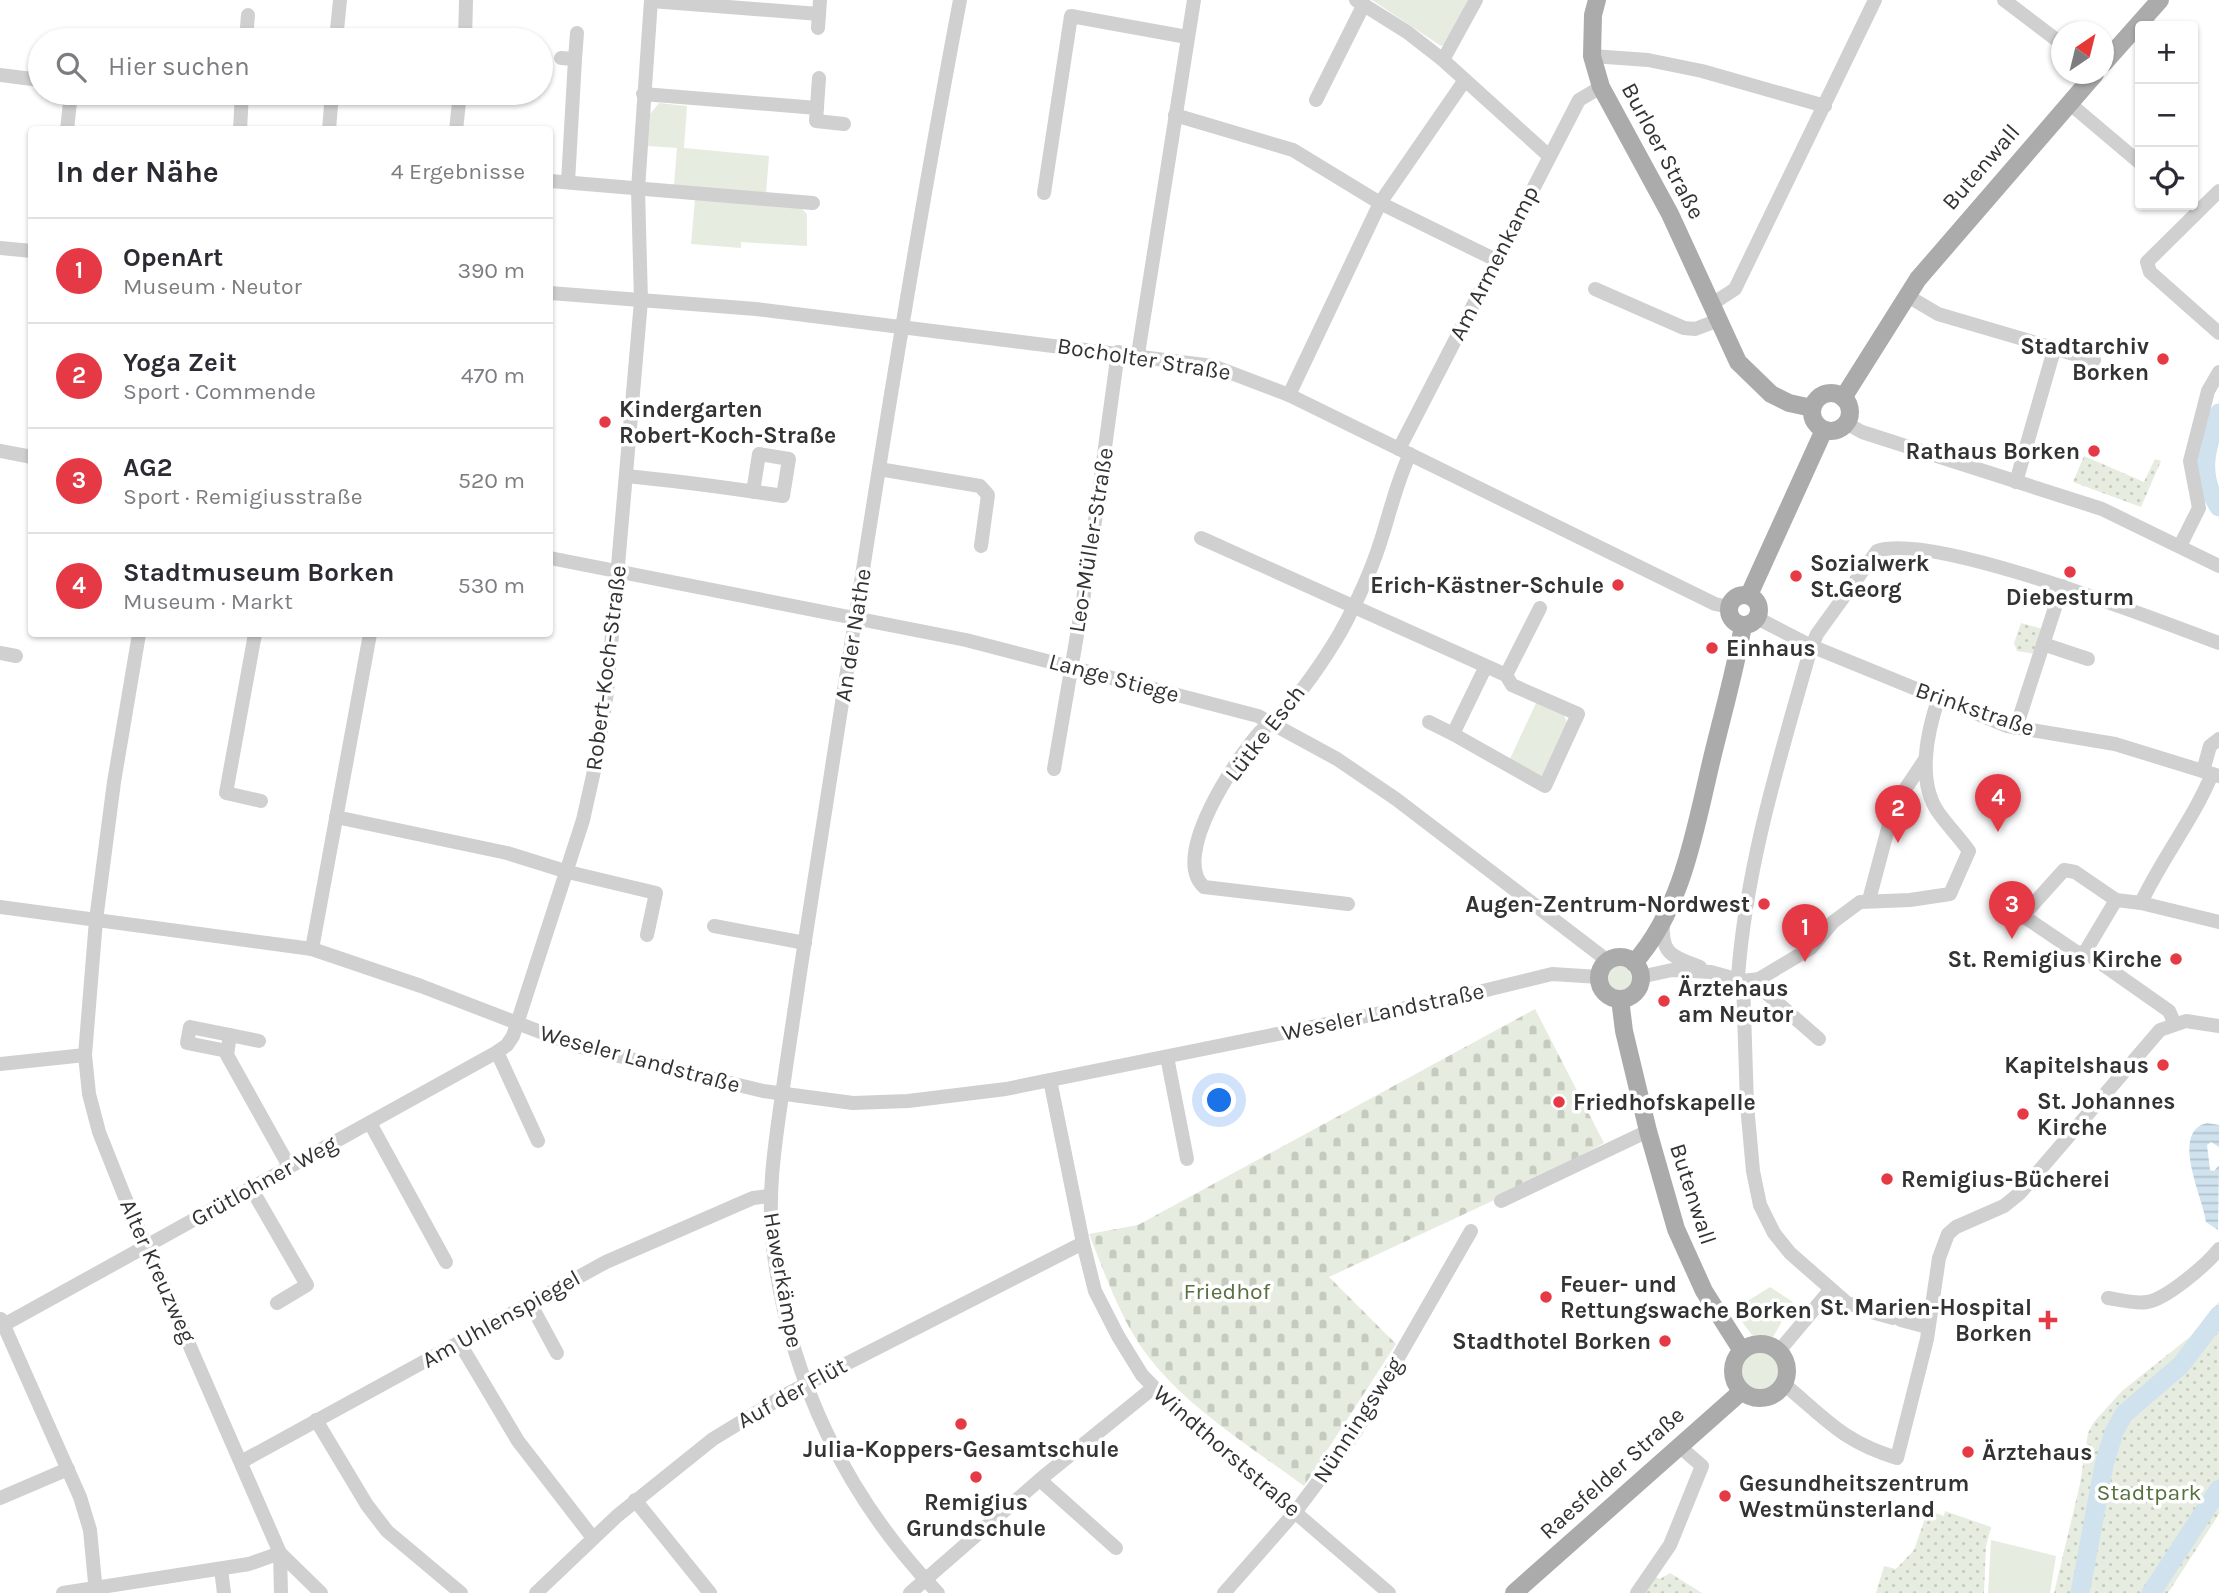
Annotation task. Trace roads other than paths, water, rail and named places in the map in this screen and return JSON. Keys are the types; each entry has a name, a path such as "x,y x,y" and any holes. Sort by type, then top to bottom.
{"main road":[{"name":"Burloer Straße","path":"1597,0 1593,15 1592,56 1601,87 1670,214 1738,362 1754,380 1788,403 1812,408"},
{"path":"2114,52 2160,0"},
{"name":"Butenwall","path":"1843,398 1906,295 1938,254 2086,84"},
{"path":"1824,394 1837,394 1843,398 1850,412 1846,423 1839,430 1824,430 1814,421 1812,408 1824,394"},
{"path":"1749,596 1824,430"},
{"path":"1637,970 1621,957 1603,969 1604,991 1620,999 1637,990 1637,970 1671,908 1750,621 1758,604 1749,596 1734,598 1729,607 1732,619 1750,621"},
{"name":"Butenwall","path":"1620,999 1624,1031 1667,1200 1693,1271 1742,1351"},
{"path":"1764,1344 1779,1351 1787,1367 1784,1384 1769,1397 1750,1396 1742,1391 1733,1371 1742,1351 1764,1344"},
{"name":"Raesfelder Straße","path":"1514,1593 1742,1391"}],"street":[{"path":"337,28 340,0"},
{"path":"465,28 466,0"},
{"path":"651,0 819,14"},
{"name":"Robert-Koch-Straße","path":"517,1024 568,872 596,762 619,571 641,301 638,189 651,0"},
{"name":"An der Nathe","path":"782,1095 902,326 960,0"},
{"path":"1138,354 1194,0"},
{"path":"1443,60 1476,0"},
{"path":"1595,289 1684,328 1695,329 1715,312 1735,289 1875,0"},
{"path":"2004,0 2051,36"},
{"path":"1316,100 1360,2 1443,60 1549,156"},
{"path":"247,28 248,15"},
{"path":"1044,193 1071,16 1187,37"},
{"path":"568,182 568,58 577,33"},
{"path":"1592,56 1648,60 1702,71 1825,106"},
{"path":"0,75 28,78"},
{"path":"819,78 816,121 844,124"},
{"path":"1289,395 1380,203 1465,80"},
{"name":"Am Armenkamp","path":"1405,452 1496,260 1579,100 1601,87"},
{"path":"643,94 817,108"},
{"path":"2069,103 2135,159"},
{"path":"67,126 70,105"},
{"path":"240,126 241,105"},
{"path":"328,126 331,105"},
{"path":"456,126 459,105"},
{"path":"1175,114 1293,150 1380,203 1496,260"},
{"path":"553,181 813,201"},
{"path":"2198,205 2219,191"},
{"path":"2192,210 2147,262 2150,272 2219,333"},
{"path":"0,248 28,251"},
{"name":"Bocholter Straße","path":"553,293 756,309 1138,354 1213,366 1289,395 1716,604 1729,607"},
{"path":"1906,295 1938,314 2094,360"},
{"path":"2016,482 2054,350"},
{"name":"Leo-Müller-Straße","path":"1054,769 1089,565 1118,352"},
{"path":"2180,546 2199,508 2190,461 2208,391 2219,372"},
{"path":"1846,423 1862,432 2102,509 2219,566"},
{"path":"0,451 28,456"},
{"name":"Lütke Esch","path":"1348,904 1204,887 1196,880 1192,869 1199,835 1207,815 1232,770 1261,731 1273,722 1325,656 1354,606 1380,544 1405,452"},
{"path":"879,469 980,486 988,495 981,546"},
{"path":"626,476 753,492"},
{"path":"1201,538 1506,675 1512,685 1578,715 1545,786 1429,722"},
{"path":"1927,1327 1847,1303 1790,1253 1774,1233 1760,1205 1753,1171 1741,979 1749,890 1775,776 1811,646 1869,559 1877,551 1887,547 1942,553 2062,586 2219,643"},
{"name":"Lange Stiege","path":"553,559 965,640 1273,722 1337,758 1396,799 1603,969"},
{"path":"2016,729 2062,586"},
{"path":"1506,675 1540,608"},
{"name":"Brinkstraße","path":"1750,621 1938,700 2016,729 2115,744 2212,774"},
{"name":"Alter Kreuzweg","path":"138,637 114,782 96,920 85,1055 89,1094 99,1132 280,1553 321,1593"},
{"path":"254,637 226,793 261,801"},
{"path":"312,950 369,637"},
{"path":"2043,644 2088,659"},
{"path":"0,653 16,656"},
{"path":"1452,734 1486,666"},
{"path":"1637,970 1710,972 1741,979 1759,979 1811,948 1852,907 1869,900 1910,900 1950,894 1969,851 1936,810 1928,787 1926,758 1938,700"},
{"path":"2141,903 2157,870 2202,799 2212,774 2210,747 2219,739"},
{"path":"1869,900 1894,806 1926,758"},
{"path":"337,817 507,853 568,872 656,892 647,935"},
{"path":"2174,1023 2169,1011 2085,952 2078,953 2026,918 2027,911 2064,870 2075,872 2116,900 2141,903 2219,922"},
{"path":"2085,952 2116,900"},
{"name":"Weseler Landstraße","path":"0,907 312,950 421,986 577,1046 782,1095 853,1102 908,1101 1050,1080 1455,998 1552,974 1603,969"},
{"path":"1663,922 1662,939 1669,953 1710,972"},
{"path":"714,926 805,943"},
{"path":"1759,979 1764,991 1819,1040"},
{"path":"1784,1384 1844,1436 1861,1446 1897,1458 1927,1342 1927,1327 1939,1258 1948,1234 1956,1227 2004,1206 2020,1193 2140,1049 2160,1030 2186,1021 2219,1026"},
{"name":"Grütlohner Weg","path":"1,1323 147,1246 497,1052 508,1045 517,1024"},
{"path":"227,1051 187,1043 190,1027 259,1041"},
{"path":"230,1035 227,1051 289,1166"},
{"path":"497,1052 538,1141"},
{"path":"0,1064 85,1055"},
{"path":"1167,1057 1187,1159"},
{"name":"Windthorststraße","path":"1050,1080 1095,1291 1118,1336 1153,1388 1389,1593"},
{"name":"Hawerkämpe","path":"782,1095 769,1196 774,1250 804,1385 836,1457 867,1506 938,1593"},
{"path":"370,1123 446,1262"},
{"path":"1501,1201 1648,1131"},
{"path":"251,1188 307,1285 277,1303"},
{"name":"Am Uhlenspiegel","path":"241,1462 630,1251 753,1198 769,1196"},
{"name":"Nünningsweg","path":"1224,1593 1296,1511 1356,1431 1471,1231"},
{"name":"Auf der Flüt","path":"536,1593 635,1500 713,1439 804,1385 1083,1243"},
{"path":"2108,1298 2144,1303 2155,1300 2200,1268 2219,1249"},
{"path":"1779,1351 1831,1289"},
{"path":"530,1303 557,1353"},
{"path":"1,1323 68,1469 90,1530 96,1590"},
{"path":"459,1342 518,1441 593,1538"},
{"path":"911,1593 1040,1480 1153,1388"},
{"path":"316,1420 367,1505 387,1531 461,1593"},
{"path":"1637,1593 1670,1545 1702,1466 1679,1446"},
{"path":"1,1494 68,1469"},
{"path":"1040,1480 1116,1548"},
{"path":"635,1500 710,1593"},
{"path":"63,1593 221,1569 266,1560 280,1553 281,1593"},
{"path":"221,1569 224,1593"}],"water":[{"path":"2207,1123 2219,1125 2219,1147 2211,1142 2207,1145 2210,1170 2214,1171 2219,1165 2218,1230 2206,1222 2189,1152 2196,1129"}],"waterway":[{"path":"2219,413 2207,449 2206,461 2208,484 2219,507"},
{"path":"2080,1593 2104,1465 2114,1432 2124,1414 2181,1365 2219,1315"},
{"path":"2151,1593 2219,1489"}],"place":[{"name":"Stadtarchiv Borken","path":"2163,359"},
{"name":"Kindergarten Robert-Koch-Straße","path":"605,422"},
{"name":"Rathaus Borken","path":"2094,451"},
{"name":"Diebesturm","path":"2070,572"},
{"name":"Sozialwerk St.Georg","path":"1796,576"},
{"name":"Erich-Kästner-Schule","path":"1618,585"},
{"name":"Einhaus","path":"1712,648"},
{"name":"Stadtmuseum Borken","path":"1998,832"},
{"name":"Yoga Zeit","path":"1898,843"},
{"name":"Augen-Zentrum-Nordwest","path":"1764,904"},
{"name":"AG2","path":"2012,939"},
{"name":"St. Remigius Kirche","path":"2176,959"},
{"name":"OpenArt","path":"1805,962"},
{"name":"Ärztehaus am Neutor","path":"1664,1001"},
{"name":"Kapitelshaus","path":"2163,1065"},
{"name":"Friedhofskapelle","path":"1559,1102"},
{"name":"St. Johannes Kirche","path":"2023,1114"},
{"name":"Remigius-Bücherei","path":"1887,1179"},
{"name":"Feuer- und Rettungswache Borken","path":"1546,1297"},
{"name":"St. Marien-Hospital Borken","path":"2048,1320"},
{"name":"Stadthotel Borken","path":"1665,1341"},
{"name":"Julia-Koppers-Gesamtschule","path":"961,1424"},
{"name":"Ärztehaus","path":"1968,1452"},
{"name":"Remigius Grundschule","path":"976,1477"},
{"name":"Gesundheitszentrum Westmünsterland","path":"1725,1496"}],"park label":[{"name":"Friedhof","path":"1227,1291"},
{"name":"Stadtpark","path":"2149,1492"}]}
